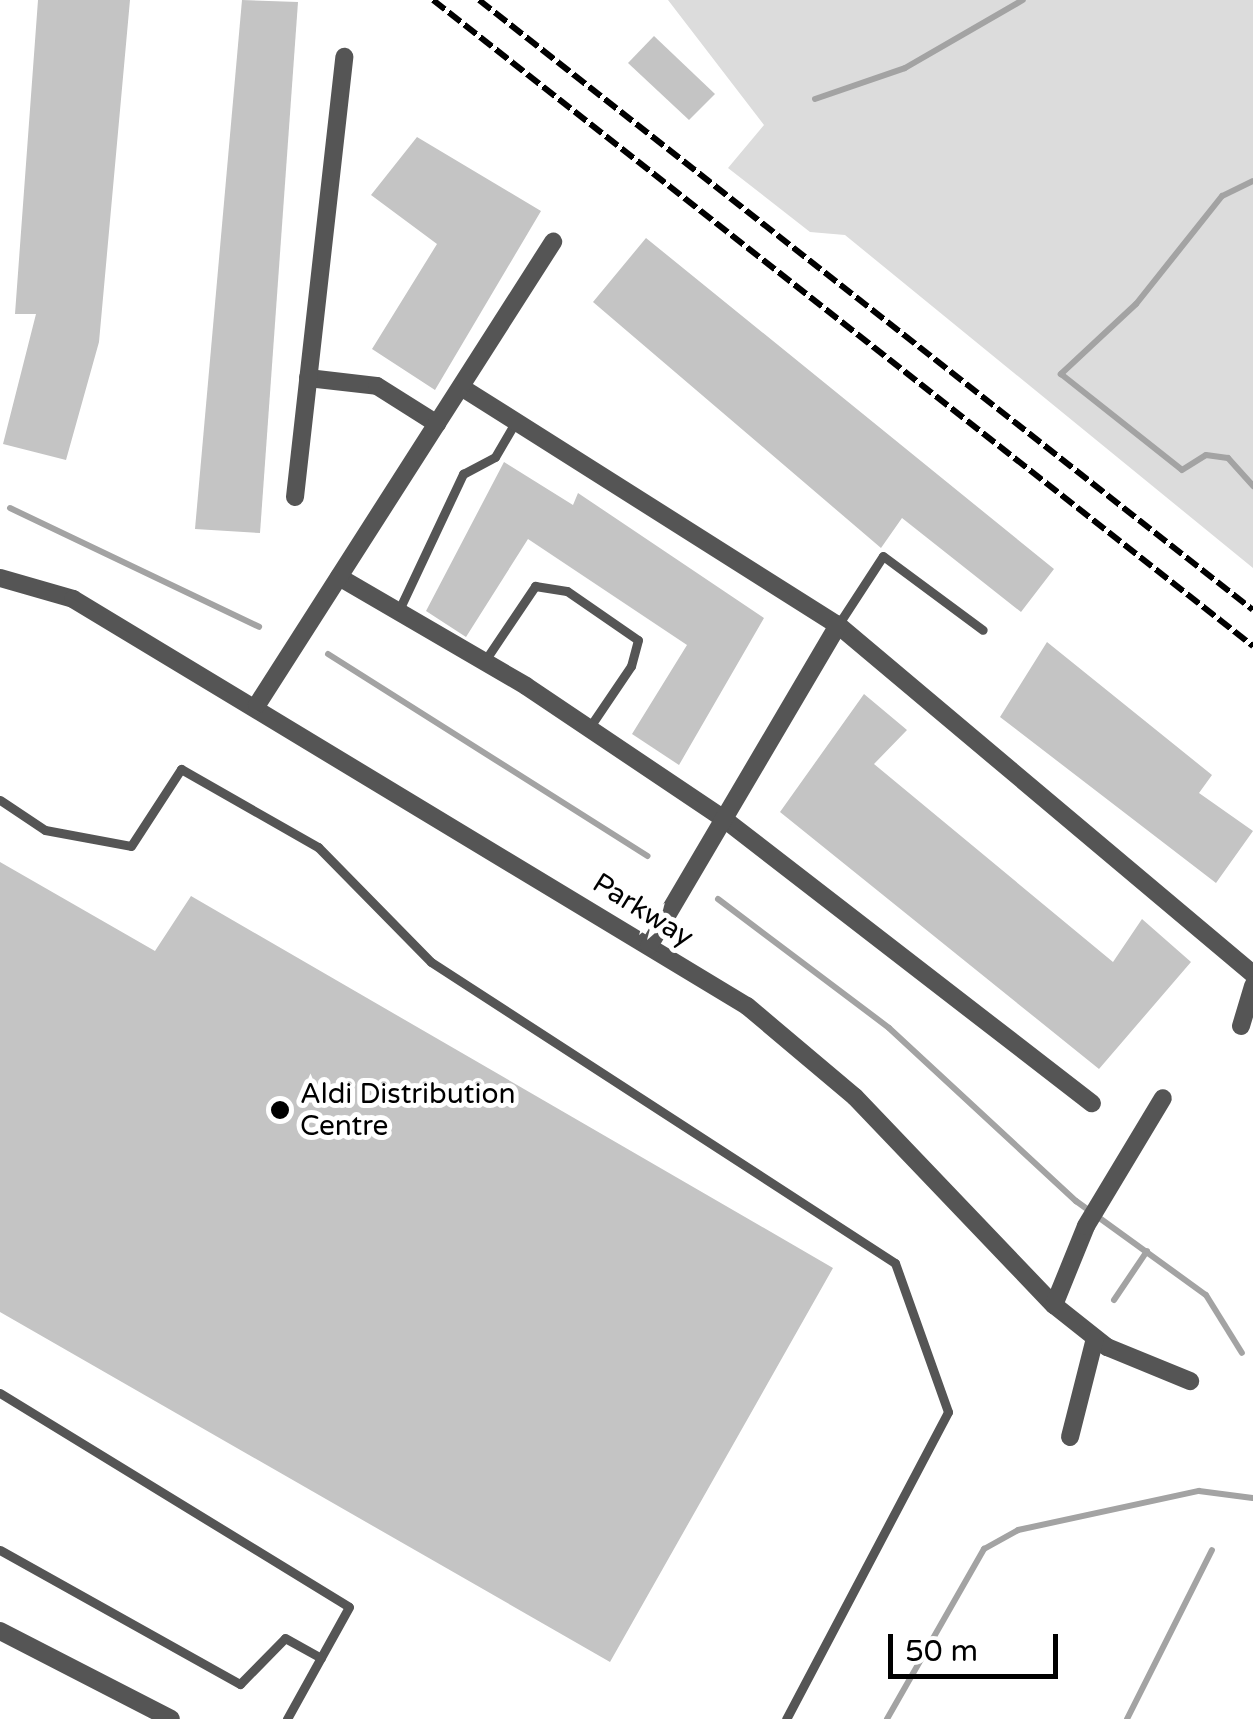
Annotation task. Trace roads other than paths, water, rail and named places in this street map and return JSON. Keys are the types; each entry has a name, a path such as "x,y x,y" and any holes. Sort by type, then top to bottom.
{"street":[{"path":"295,497 344,56"},
{"path":"256,706 553,242"},
{"path":"308,378 377,386 437,424"},
{"path":"461,387 838,625 1253,974"},
{"path":"339,577 484,662 724,819 1092,1103"},
{"name":"Parkway","path":"0,578 74,599 746,1006 855,1098 1054,1306 1095,1338 1190,1381"},
{"path":"649,946 838,625"},
{"path":"1241,1026 1253,986"},
{"path":"1054,1306 1086,1226 1163,1098"},
{"path":"1070,1437 1095,1338"},
{"path":"0,1630 171,1719"}],"lane":[{"path":"398,612 463,474 495,457 516,422"},
{"path":"838,625 884,556 982,630"},
{"path":"484,662 535,586 567,591 638,640 631,666 588,728"},
{"path":"0,800 45,830 132,846 182,768 318,847 430,962 894,1264 948,1412 786,1719"},
{"path":"0,1392 349,1607 287,1719"},
{"path":"0,1550 240,1684 285,1638 320,1658"}],"waterway":[{"path":"815,99 905,68 1023,0"},
{"path":"1253,181 1222,196 1136,304 1061,374 1182,470 1206,455 1228,458 1253,486"},
{"path":"10,508 259,627"},
{"path":"328,654 648,856"},
{"path":"718,899 889,1028 1076,1201 1206,1295 1242,1353"},
{"path":"1114,1300 1147,1251"},
{"path":"887,1719 984,1549 1018,1530 1199,1491 1253,1498"},
{"path":"1127,1719 1212,1550"}],"railway":[{"path":"433,0 1253,646"},
{"path":"479,0 1253,610"}],"place":[{"name":"Aldi Distribution Centre","path":"280,1110"}]}
